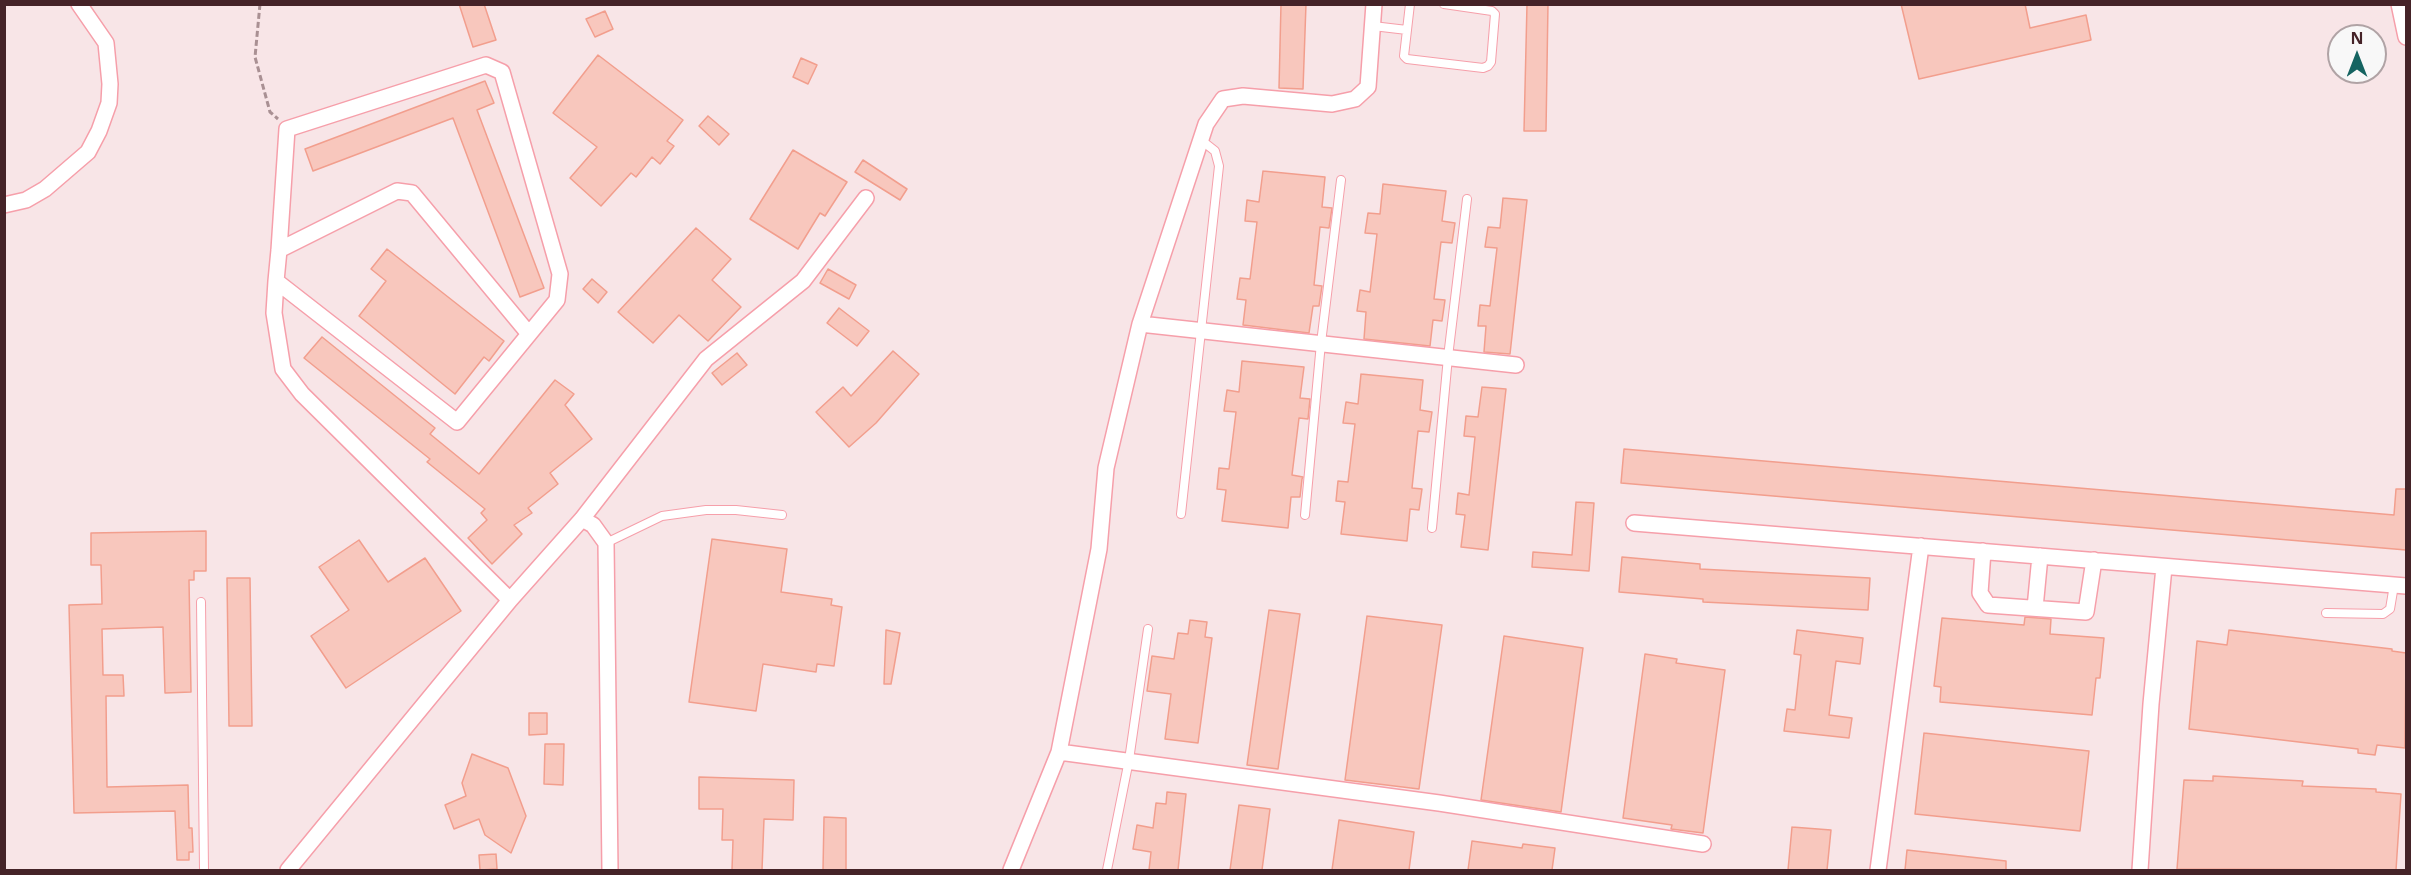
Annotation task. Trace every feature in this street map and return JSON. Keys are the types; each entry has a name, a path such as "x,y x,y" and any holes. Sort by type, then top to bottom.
{"street":[{"path":"4,204 26,200 45,189 88,152 99,131 110,94 106,43 79,4"},
{"path":"1011,870 1059,752 1099,549 1106,468 1140,324 1206,124 1223,99 1243,96 1332,104 1355,99 1368,87 1374,4"},
{"path":"2399,4 2406,37"},
{"path":"276,281 457,422 557,300 560,274 502,72 486,65 287,129 279,250 276,281 274,313 283,369 302,394 510,600"},
{"path":"279,250 397,191 412,193 529,334"},
{"path":"288,870 510,600 582,519 706,359 803,281 866,198"},
{"path":"1140,324 1516,365"},
{"path":"582,519 593,525 606,543 610,870"},
{"path":"1634,523 2400,586"},
{"path":"1878,870 1921,546"},
{"path":"1983,551 1980,593 1988,605 2086,612 2094,560"},
{"path":"2036,608 2040,556"},
{"path":"2140,870 2151,704 2164,567"},
{"path":"1059,752 1439,803 1702,844"}],"lane":[{"path":"1410,4 1405,58 1483,68 1488,66 1491,62 1495,14 1492,10 1444,4"},
{"path":"1373,26 1407,30"},
{"path":"1181,514 1219,166 1215,151 1201,140"},
{"path":"1305,515 1321,343 1341,180"},
{"path":"1432,528 1448,357 1467,199"},
{"path":"606,543 662,516 706,510 736,510 782,515"},
{"path":"2326,613 2383,614 2390,609 2400,586"},
{"path":"201,602 204,870"},
{"path":"1107,870 1129,760 1148,629"}],"path":[{"path":"260,4 255,57 270,112 287,129"}],"building":[{"path":"459,4 484,4 496,40 473,47"},
{"path":"1281,4 1306,4 1303,89 1279,88"},
{"path":"1527,4 1548,4 1546,131 1524,131"},
{"path":"1901,4 2025,4 2030,28 2086,15 2091,40 1919,79"},
{"path":"605,11 613,29 595,37 586,19"},
{"path":"598,55 683,120 667,141 674,146 660,164 652,157 636,177 631,173 601,206 570,178 597,147 553,113"},
{"path":"801,58 817,65 808,84 793,77"},
{"path":"485,81 494,103 477,110 544,288 520,297 453,118 313,171 305,149"},
{"path":"708,116 729,134 719,145 699,126"},
{"path":"793,150 847,182 825,216 820,213 798,249 750,219"},
{"path":"863,160 907,189 900,200 855,172"},
{"path":"1263,171 1325,177 1322,207 1332,208 1329,228 1320,227 1314,285 1322,286 1319,306 1313,306 1309,333 1243,325 1246,300 1237,299 1240,278 1250,279 1257,222 1245,221 1247,200 1259,202"},
{"path":"1383,184 1446,191 1442,221 1455,223 1452,243 1441,242 1434,299 1445,300 1442,321 1433,320 1430,346 1364,339 1366,312 1357,311 1360,290 1370,292 1377,234 1365,233 1368,213 1380,214"},
{"path":"1503,198 1527,200 1510,354 1484,352 1486,326 1478,326 1480,305 1490,306 1497,248 1485,247 1488,227 1500,228"},
{"path":"696,228 731,259 712,280 741,307 708,341 679,315 653,343 618,312"},
{"path":"387,249 504,341 489,361 484,357 455,394 359,316 386,281 371,269"},
{"path":"828,269 856,285 849,299 820,283"},
{"path":"592,279 607,292 598,303 583,289"},
{"path":"839,308 869,331 857,346 827,323"},
{"path":"322,337 435,428 430,434 479,474 555,380 574,394 565,405 592,439 550,473 558,484 528,508 532,513 514,525 522,534 492,564 468,538 487,520 481,513 485,509 427,462 430,459 304,358"},
{"path":"893,351 919,374 876,423 849,447 816,412 843,387 851,396"},
{"path":"737,353 747,365 722,385 712,373"},
{"path":"1242,361 1304,367 1300,398 1310,399 1308,419 1299,418 1292,475 1303,477 1300,497 1291,497 1288,528 1222,521 1226,490 1217,489 1219,468 1229,469 1236,412 1224,411 1227,390 1239,392"},
{"path":"1361,374 1423,380 1420,410 1432,412 1429,432 1418,431 1412,488 1422,489 1419,510 1410,509 1407,541 1341,534 1345,502 1336,501 1338,481 1348,482 1355,424 1343,423 1346,402 1358,404"},
{"path":"1482,387 1506,389 1488,550 1461,547 1465,515 1456,514 1458,493 1469,495 1475,437 1464,436 1466,416 1478,417"},
{"path":"1624,449 2394,515 2396,489 2406,489 2406,550 1621,483"},
{"path":"1576,502 1594,503 1589,571 1532,567 1533,552 1572,555"},
{"path":"206,531 206,571 194,571 194,580 189,580 191,692 165,693 163,627 102,629 103,675 123,675 124,696 106,696 107,787 188,785 189,828 192,828 193,852 189,852 189,860 177,860 175,811 74,813 69,605 102,604 101,565 91,565 91,533"},
{"path":"712,539 787,549 781,592 832,599 831,605 842,607 834,666 817,664 816,672 763,664 756,711 689,702"},
{"path":"359,540 388,582 425,558 461,611 346,688 311,636 349,610 319,567"},
{"path":"1622,557 1700,564 1700,569 1870,578 1868,610 1703,602 1703,599 1619,592"},
{"path":"227,578 250,578 252,726 229,726"},
{"path":"1269,610 1300,614 1278,769 1247,765"},
{"path":"1367,616 1442,625 1419,789 1345,780"},
{"path":"2025,617 2051,619 2050,634 2104,638 2100,678 2096,678 2092,715 1940,702 1941,687 1934,686 1942,618 2024,625"},
{"path":"1190,620 1207,622 1205,637 1212,638 1198,743 1165,739 1171,694 1147,691 1152,656 1174,659 1178,633 1188,634"},
{"path":"886,630 900,633 891,684 884,684"},
{"path":"1797,630 1863,638 1860,664 1836,661 1829,715 1852,718 1849,738 1784,731 1787,709 1795,710 1801,655 1794,654"},
{"path":"2229,630 2392,649 2392,651 2406,653 2405,748 2377,745 2375,755 2358,753 2358,749 2189,729 2197,641 2227,645"},
{"path":"1504,636 1583,648 1561,812 1481,800"},
{"path":"1645,654 1677,659 1676,663 1725,670 1703,833 1671,829 1672,825 1623,818"},
{"path":"529,713 547,713 547,734 529,735"},
{"path":"1924,733 2089,751 2080,831 1915,814"},
{"path":"545,744 564,744 563,785 544,784"},
{"path":"472,754 508,768 526,816 511,853 485,835 479,819 454,829 445,805 466,796 462,783"},
{"path":"2213,776 2303,781 2302,786 2376,789 2376,792 2401,794 2396,870 2177,869 2184,780 2213,781"},
{"path":"699,777 794,780 793,820 764,819 762,870 732,870 733,840 722,840 723,809 699,809"},
{"path":"1167,792 1186,794 1178,870 1149,870 1151,852 1133,849 1137,825 1153,828 1156,803 1166,804"},
{"path":"1239,805 1270,809 1262,870 1230,870"},
{"path":"824,817 846,818 846,870 823,870"},
{"path":"1339,820 1414,832 1409,870 1332,870"},
{"path":"1792,827 1831,830 1827,870 1788,870"},
{"path":"1472,841 1522,848 1523,844 1555,848 1552,870 1468,870"},
{"path":"1907,850 2006,861 2006,870 1905,870"},
{"path":"496,854 497,869 480,870 479,855"}]}
